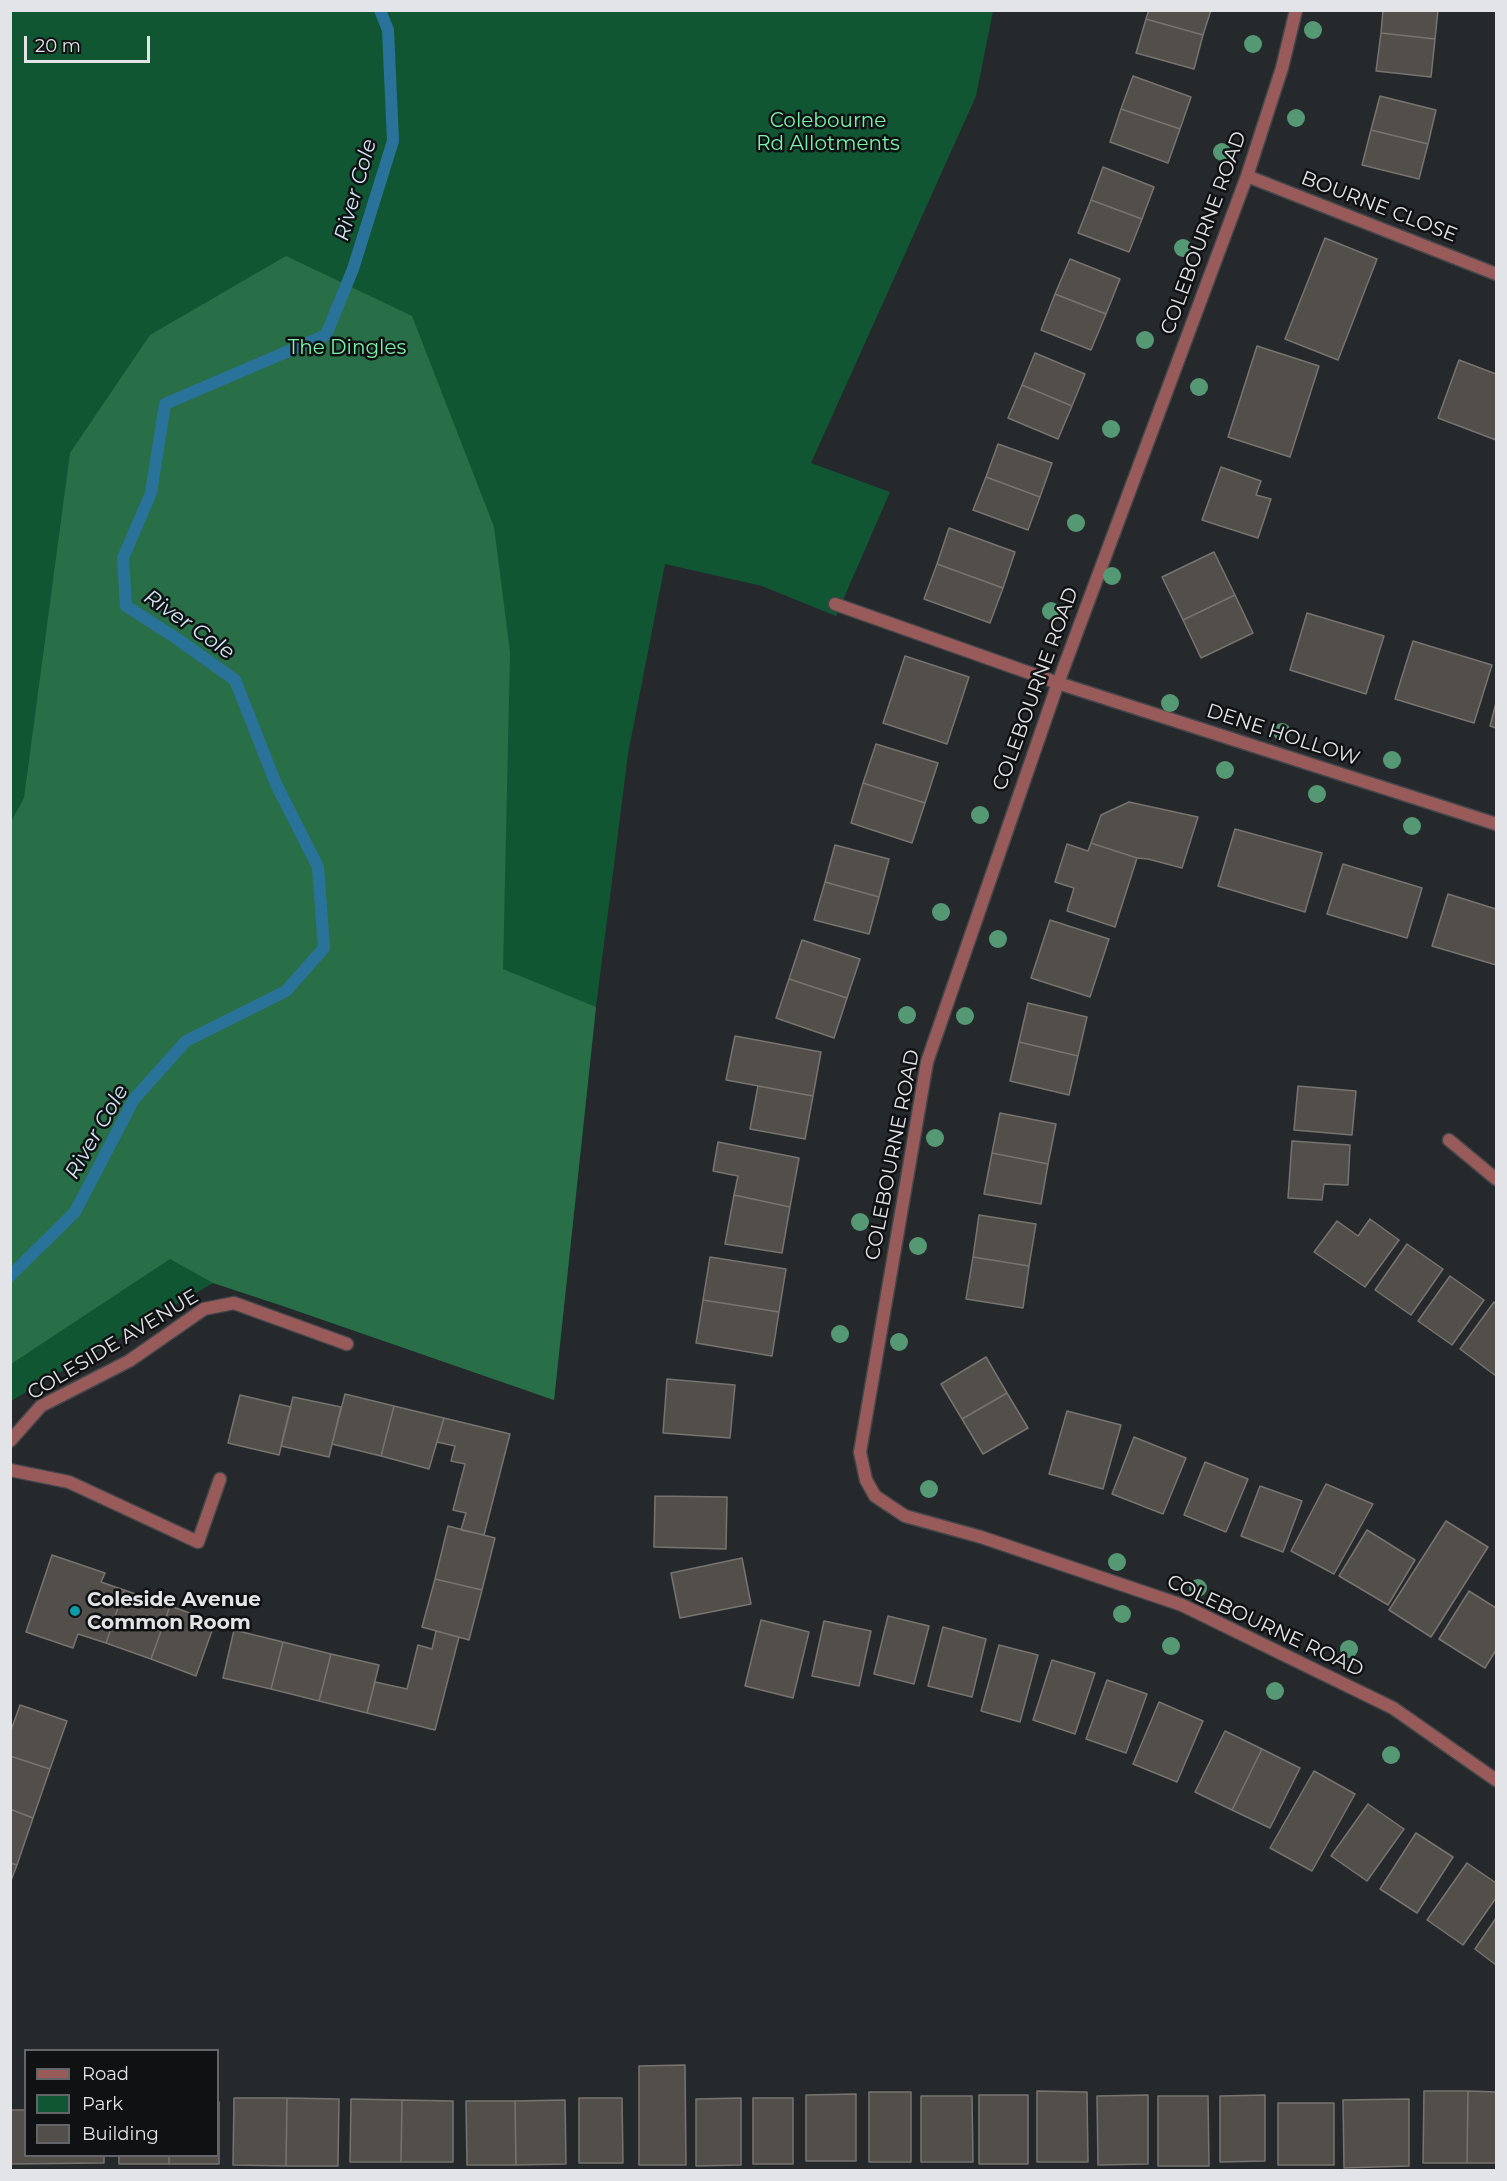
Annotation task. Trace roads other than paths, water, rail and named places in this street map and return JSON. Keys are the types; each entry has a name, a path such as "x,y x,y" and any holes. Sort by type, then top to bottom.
{"street":[{"name":"COLEBOURNE ROAD","path":"1296,10 1282,68 1247,176 1058,683 927,1062 860,1452 866,1480 875,1496 905,1516 981,1537 1182,1605 1392,1708 1497,1780"},
{"name":"BOURNE CLOSE","path":"1247,176 1497,274"},
{"name":"DENE HOLLOW","path":"835,604 1058,683 1497,824"},
{"path":"1449,1140 1497,1179"},
{"name":"COLESIDE AVENUE","path":"10,1440 41,1406 129,1360 204,1309 234,1303 347,1344"},
{"path":"10,1470 69,1482 198,1542 220,1479"}],"waterway":[{"name":"River Cole","path":"10,1276 75,1212 134,1099 186,1041 286,991 324,948 318,867 276,784 235,680 126,606 123,558 151,493 165,404 326,335 353,269 393,141 388,30 380,10"}],"place":[{"name":"Coleside Avenue Common Room","path":"75,1611"}],"park label":[{"name":"Colebourne Rd Allotments","path":"828,132"},
{"name":"The Dingles","path":"347,348"}]}
